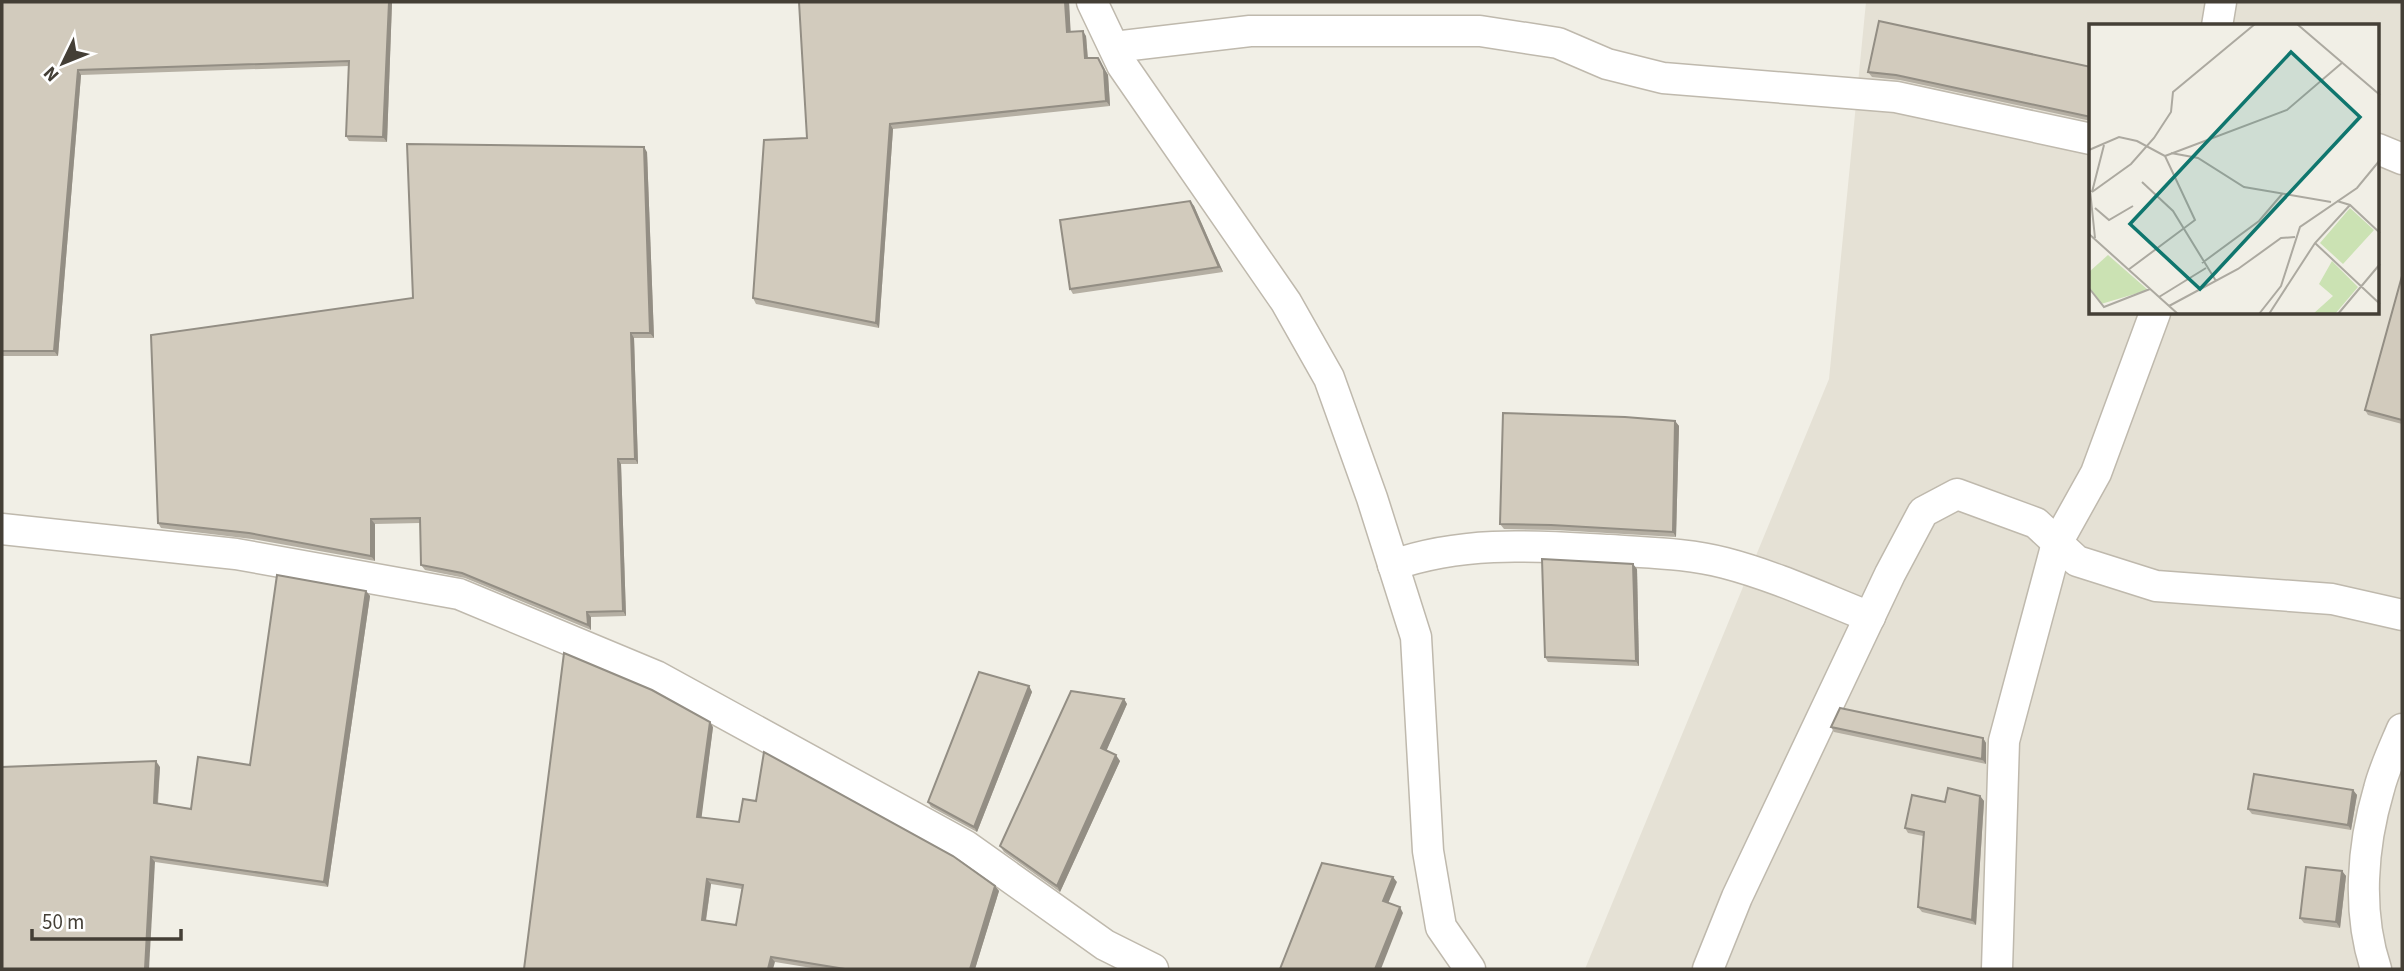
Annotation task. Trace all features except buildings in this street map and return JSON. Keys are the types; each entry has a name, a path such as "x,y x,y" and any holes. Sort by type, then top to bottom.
{"street":[{"path":"1092,2 1122,65 1286,302 1329,378 1372,498 1416,638 1428,851 1441,927 1470,969"},
{"path":"2217,24 2221,2"},
{"path":"1114,47 1250,31 1480,31 1558,43 1607,64 1663,78 1896,97 2089,139"},
{"path":"2380,150 2402,159"},
{"path":"1997,969 2004,741 2057,543 2096,473 2154,315"},
{"path":"1708,969 1737,897 1923,512 1957,495 2036,523 2077,561 2157,586 2332,599 2402,615"},
{"path":"2,529 236,554 459,594 656,676 966,846 1105,945 1153,969"},
{"path":"1393,565 1419,556 1469,547 1670,554 1697,557 1755,571 1870,617"},
{"path":"2376,969 2370,952 2363,905 2368,841 2379,788 2402,729"}],"shaded area":[{"path":"1866,2 2402,2 2402,969 1585,969 1829,379"}]}
